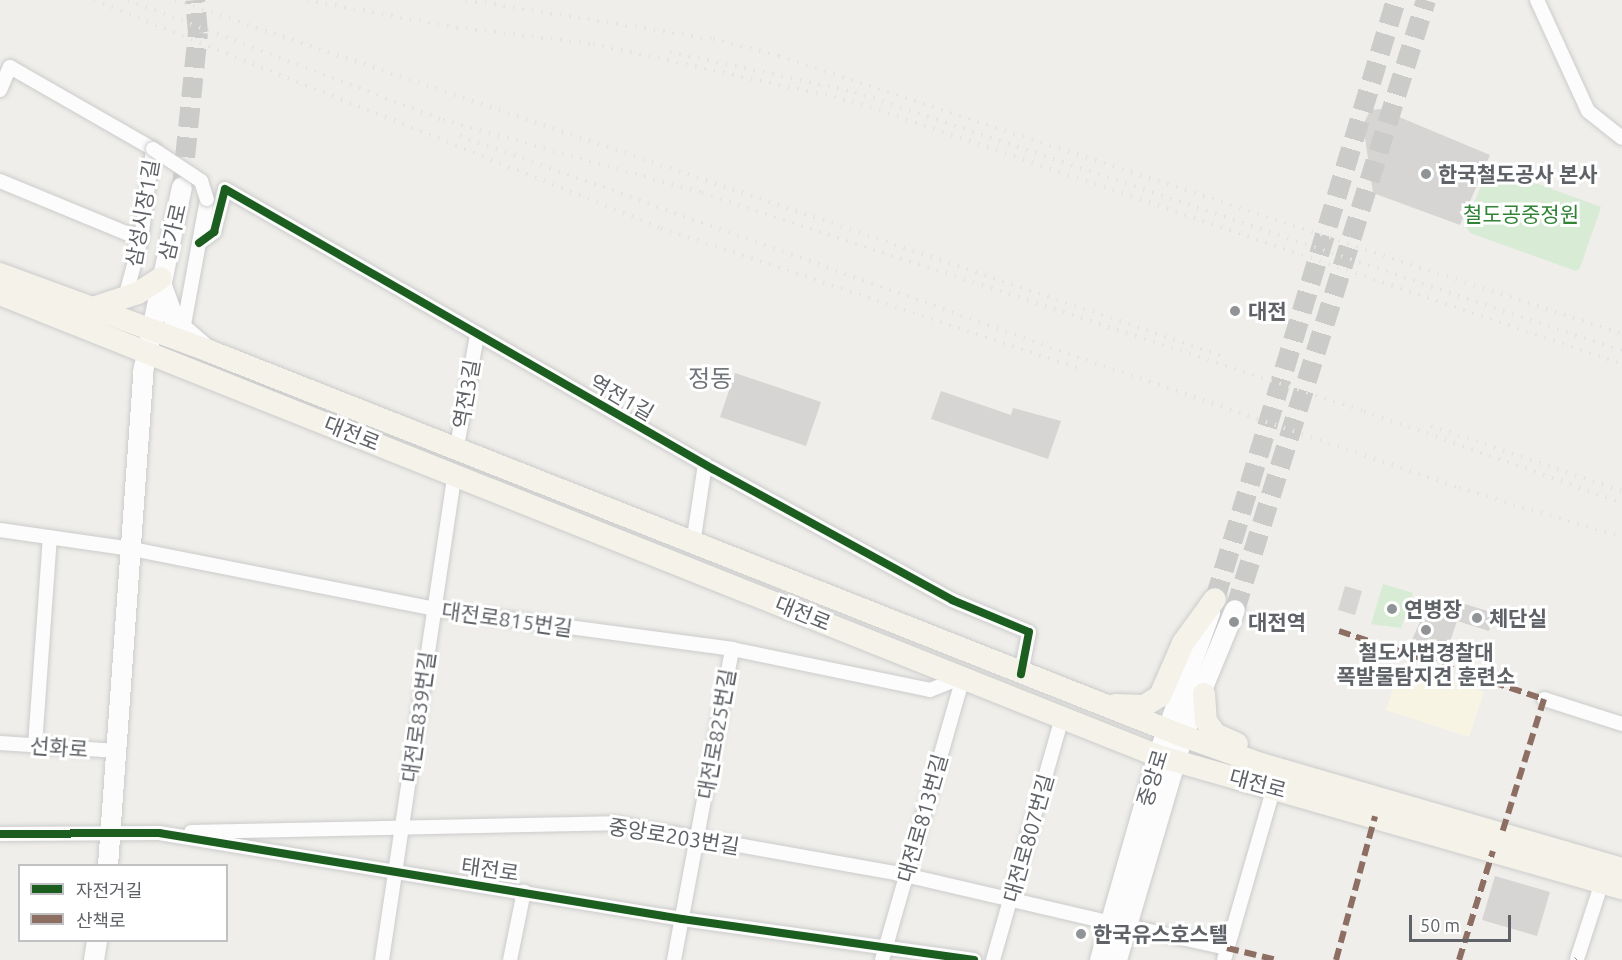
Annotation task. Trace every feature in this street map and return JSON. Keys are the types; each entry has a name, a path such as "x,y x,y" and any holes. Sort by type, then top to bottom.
{"main road":[{"name":"삼가로","path":"108,864 148,340 182,187"},
{"name":"대전로","path":"0,274 93,308 148,340 210,351 455,463 693,544 1175,733 1264,765 1622,869"},
{"name":"삼가로","path":"161,278 166,308 183,330 210,351"},
{"path":"93,308 125,298 161,278"},
{"name":"대전로","path":"0,294 148,340 455,463 963,677 1167,758 1612,885"},
{"path":"1073,694 1129,708 1160,696 1183,643 1215,599"},
{"name":"중앙로","path":"1100,960 1119,925 1215,599"},
{"name":"중앙로","path":"1175,733 1204,694 1235,610"},
{"path":"1204,694 1206,721 1215,734 1264,765"},
{"name":"중앙로","path":"1117,960 1119,925"},
{"path":"94,960 97,942"}],"street":[{"path":"1537,0 1572,69 1588,111 1622,138"},
{"name":"삼성시장1길","path":"0,90 10,68 109,119 153,149 141,239 125,298"},
{"path":"153,149 201,181 207,199 183,330"},
{"path":"0,180 141,239"},
{"name":"역전1길","path":"199,243 214,232 225,189 705,464 952,600 1029,632 1021,674"},
{"name":"역전3길","path":"455,463 477,335"},
{"name":"대전로839번길","path":"382,960 455,463"},
{"path":"693,544 705,464"},
{"name":"대전로815번길","path":"0,530 132,549 434,609 732,649 930,690 963,677"},
{"path":"35,745 50,538"},
{"name":"대전로825번길","path":"674,960 732,649"},
{"name":"대전로813번길","path":"884,953 963,677"},
{"path":"1544,699 1622,724"},
{"name":"대전로807번길","path":"993,960 1062,717"},
{"name":"선화로","path":"0,743 118,751"},
{"path":"1225,954 1274,787"},
{"name":"중앙로203번길","path":"159,833 614,823 905,875 1010,903 1119,925 1225,954"},
{"name":"태전로","path":"0,834 159,833 395,874 524,891 884,953 974,960"},
{"path":"1577,958 1612,885"},
{"name":"태전로","path":"510,960 524,891"}],"shaded area":[{"path":"1401,665 1484,692 1469,737 1386,710"}],"green space":[{"name":"철도공중정원","path":"1489,166 1601,207 1580,268 1576,271 1470,233 1465,226"},
{"name":"연병장","path":"1383,584 1413,593 1401,628 1371,624"}],"building":[{"name":"한국철도공사 본사","path":"1380,109 1490,155 1460,225 1373,193 1363,124 1371,110"},
{"path":"735,373 821,402 806,446 720,417"},
{"path":"941,391 1011,415 1013,408 1061,421 1048,459 931,419"},
{"path":"1345,586 1362,591 1355,615 1338,610"},
{"path":"1429,601 1462,612 1465,604 1494,613 1489,631 1457,621 1443,662 1408,649"},
{"path":"1495,876 1550,892 1537,936 1482,920"}],"tunnel":[{"path":"182,187 198,33 195,0"},
{"path":"1215,599 1396,0"},
{"path":"1235,610 1426,0"}],"railway":[{"path":"94,0 661,228 1082,370"},
{"path":"128,0 443,120 702,193 1364,411 1622,503"},
{"path":"175,0 1220,355"},
{"path":"307,0 447,26 593,44 852,101 1622,364"},
{"path":"466,0 713,39 779,56 1622,334"},
{"path":"670,52 855,92 1622,351"},
{"path":"460,136 1086,360 1459,488 1622,537"},
{"path":"1431,426 1622,491"}],"marked path":[{"path":"1339,631 1544,699 1502,833"},
{"path":"1336,960 1375,816"},
{"path":"1459,960 1493,851"},
{"path":"1227,948 1277,960"}],"cycle path":[{"path":"199,243 214,232 225,189 713,469 952,600 1029,632 1021,674"},
{"path":"0,834 159,833 682,919 974,960"}],"place":[{"name":"한국철도공사 본사","path":"1426,174"},
{"name":"대전","path":"1235,311"},
{"name":"연병장","path":"1392,609"},
{"name":"체단실","path":"1477,618"},
{"name":"대전역","path":"1234,622"},
{"name":"철도사법경찰대 폭발물탐지견 훈련소","path":"1426,630"},
{"name":"한국유스호스텔","path":"1081,934"}],"district":[{"name":"정동","path":"710,379"}]}
